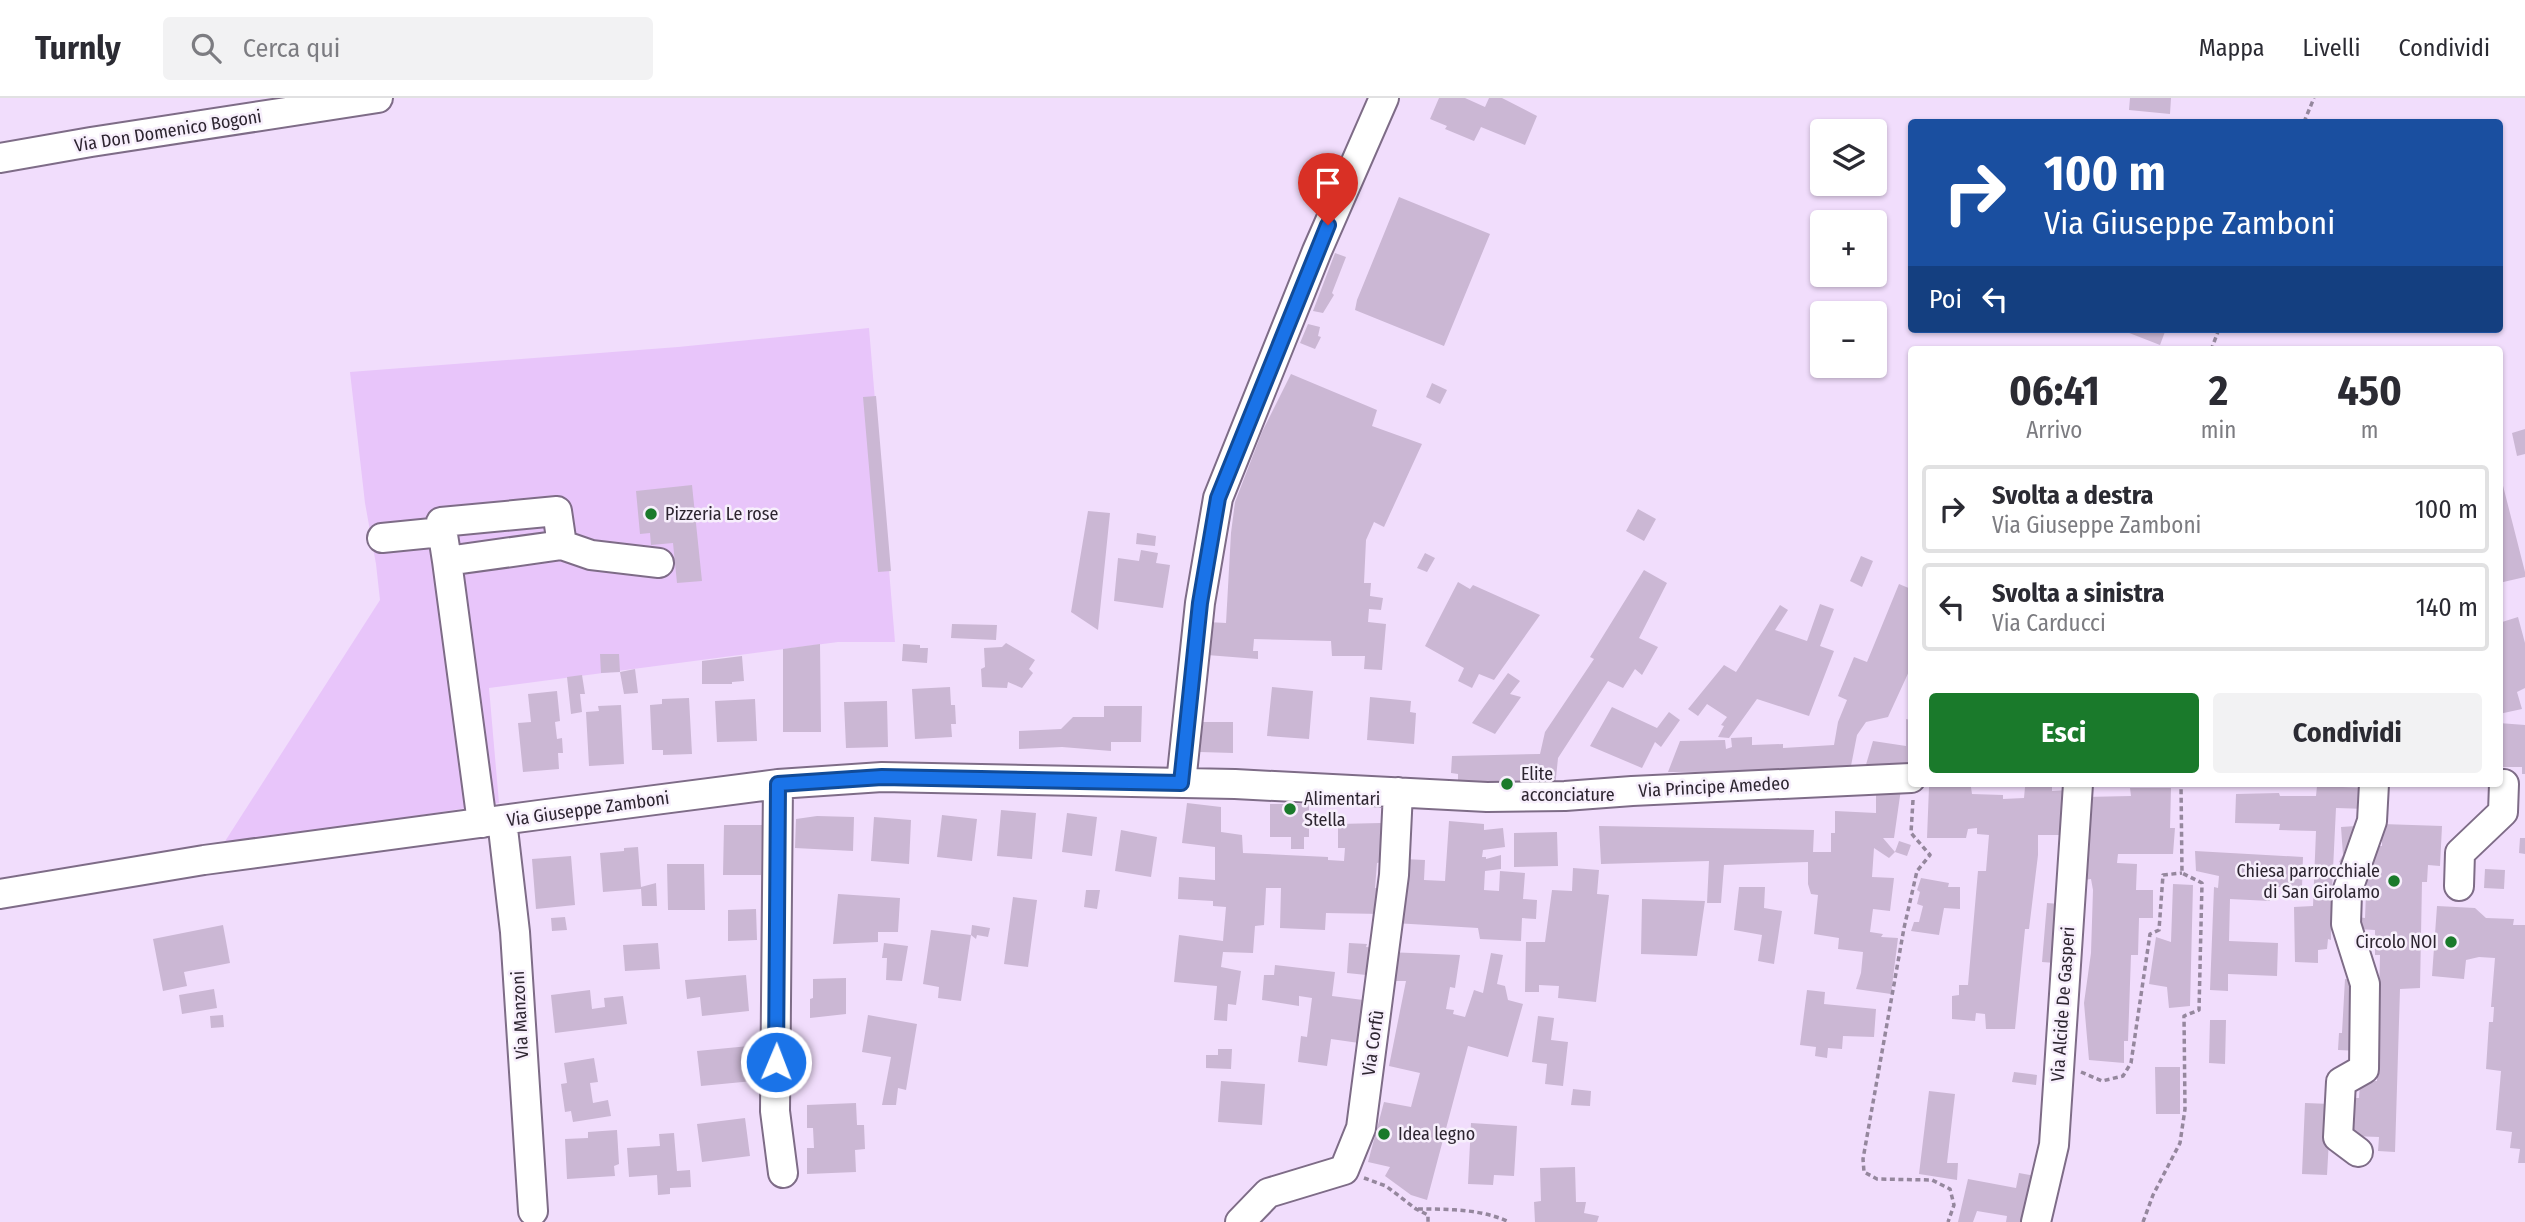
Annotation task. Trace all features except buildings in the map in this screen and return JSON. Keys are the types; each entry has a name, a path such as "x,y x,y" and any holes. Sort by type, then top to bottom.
{"street":[{"name":"Via Don Domenico Bogoni","path":"0,158 378,98"},
{"path":"1181,783 1200,603 1218,498 1317,251 1384,98"},
{"path":"382,538 442,532 440,522 557,511 562,545"},
{"name":"Via Manzoni","path":"442,532 492,822 515,932 533,1210"},
{"path":"447,561 562,545 591,555 659,563"},
{"name":"Via Giuseppe Zamboni","path":"0,894 204,860 778,784 882,777 1181,783"},
{"name":"Via Principe Amedeo","path":"1181,783 1487,797 1565,796 1632,791 1912,787"},
{"path":"778,784 775,1111 783,1173"},
{"path":"2459,886 2460,853 2503,813 2510,784"},
{"name":"Via Alcide De Gasperi","path":"2036,1222 2054,1145 2078,787"},
{"path":"2358,1152 2338,1137 2341,1082 2364,1069 2365,984 2346,924 2347,892 2372,821 2374,787"},
{"name":"Via Corfù","path":"1344,1170 1361,1128 1394,875 1398,792"},
{"path":"1240,1222 1268,1193 1344,1170"}],"path":[{"path":"2305,119 2314,98"},
{"path":"1912,787 1911,833 1930,855 1917,871 1908,908 1863,1159 1864,1172 1877,1180 1932,1180 1950,1189 1954,1205 1948,1222"},
{"path":"2181,787 2182,873"},
{"path":"2075,1066 2082,1073 2102,1081 2123,1076 2131,1063 2150,934 2159,930 2163,875 2182,873 2202,883 2199,1010 2183,1016 2185,1109 2180,1143 2153,1195 2143,1222"},
{"path":"1344,1170 1386,1186 1428,1216 1428,1222"},
{"path":"1416,1209 1451,1209 1509,1222"}],"shaded area":[{"path":"869,328 895,642 838,642 489,688 499,803 222,846 380,600 365,503 350,372 678,347"}],"place":[{"name":"Pizzeria Le rose","path":"651,514"},
{"name":"Elite acconciature","path":"1507,784"},
{"name":"Alimentari Stella","path":"1290,809"},
{"name":"Chiesa parrocchiale di San Girolamo","path":"2394,881"},
{"name":"Circolo NOI","path":"2451,942"},
{"name":"Idea legno","path":"1384,1134"}],"route":[{"path":"776,1062 778,784 882,777 1181,783 1200,603 1218,498 1328,225"}]}
